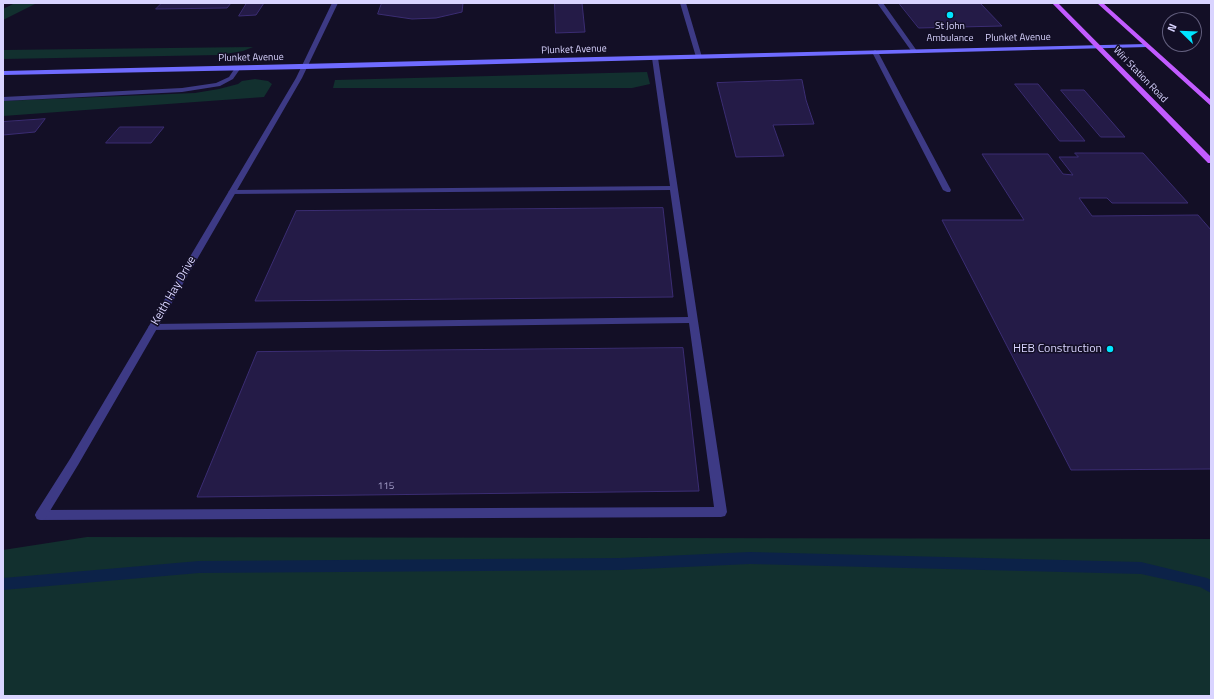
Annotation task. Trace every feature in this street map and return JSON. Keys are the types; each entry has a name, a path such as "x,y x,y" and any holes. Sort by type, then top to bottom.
{"main road":[{"name":"Wiri Station Road","path":"1055,3 1211,161"},
{"name":"Wiri Station Road","path":"1100,3 1211,104"},
{"name":"Plunket Avenue","path":"3,73 237,69 914,50 1146,46"}],"street":[{"name":"Keith Hay Drive","path":"335,3 305,67 41,515 722,512 693,320"},
{"path":"683,3 699,56"},
{"path":"880,3 914,50"},
{"path":"874,52 947,190"},
{"path":"153,327 693,320 655,58"},
{"path":"3,99 182,90 218,85 231,78 237,69"},
{"path":"232,192 674,188"}],"green space":[{"path":"15,3 37,3 3,20 3,9"},
{"path":"253,47 243,51 219,55 3,59 3,50"},
{"path":"647,72 650,84 632,88 333,88 335,80"},
{"path":"255,79 268,81 272,84 264,97 3,116 3,101 195,93 219,89 238,84 242,81"},
{"path":"87,537 1211,539 1211,696 3,696 3,550"}],"building":[{"path":"162,3 231,3 227,8 156,9"},
{"path":"247,3 264,3 256,15 239,16"},
{"path":"382,3 463,3 462,12 436,18 412,19 378,14"},
{"path":"555,3 582,3 585,32 556,33"},
{"name":"St John Ambulance","path":"899,3 980,3 1002,26 919,28"},
{"path":"802,80 806,100 814,124 773,125 784,156 736,157 717,83"},
{"path":"1015,84 1038,84 1085,141 1060,141"},
{"path":"1061,90 1084,90 1125,137 1101,137"},
{"path":"45,119 35,132 3,135 3,122"},
{"path":"120,127 164,127 151,143 106,143"},
{"name":"HEB Construction","path":"1075,153 1143,153 1188,203 1112,203 1107,198 1079,198 1092,216 1198,215 1211,230 1211,469 1071,470 942,220 1024,220 982,154 1048,154 1063,174 1073,175 1059,157 1078,157"},
{"path":"663,208 673,297 255,301 296,211"},
{"path":"683,348 699,491 197,497 257,352"}],"waterway":[{"path":"3,584 199,567 620,564 750,558 1141,568 1202,582 1211,587"}],"place":[{"name":"St John Ambulance","path":"950,15"},
{"name":"HEB Construction","path":"1110,349"}]}
